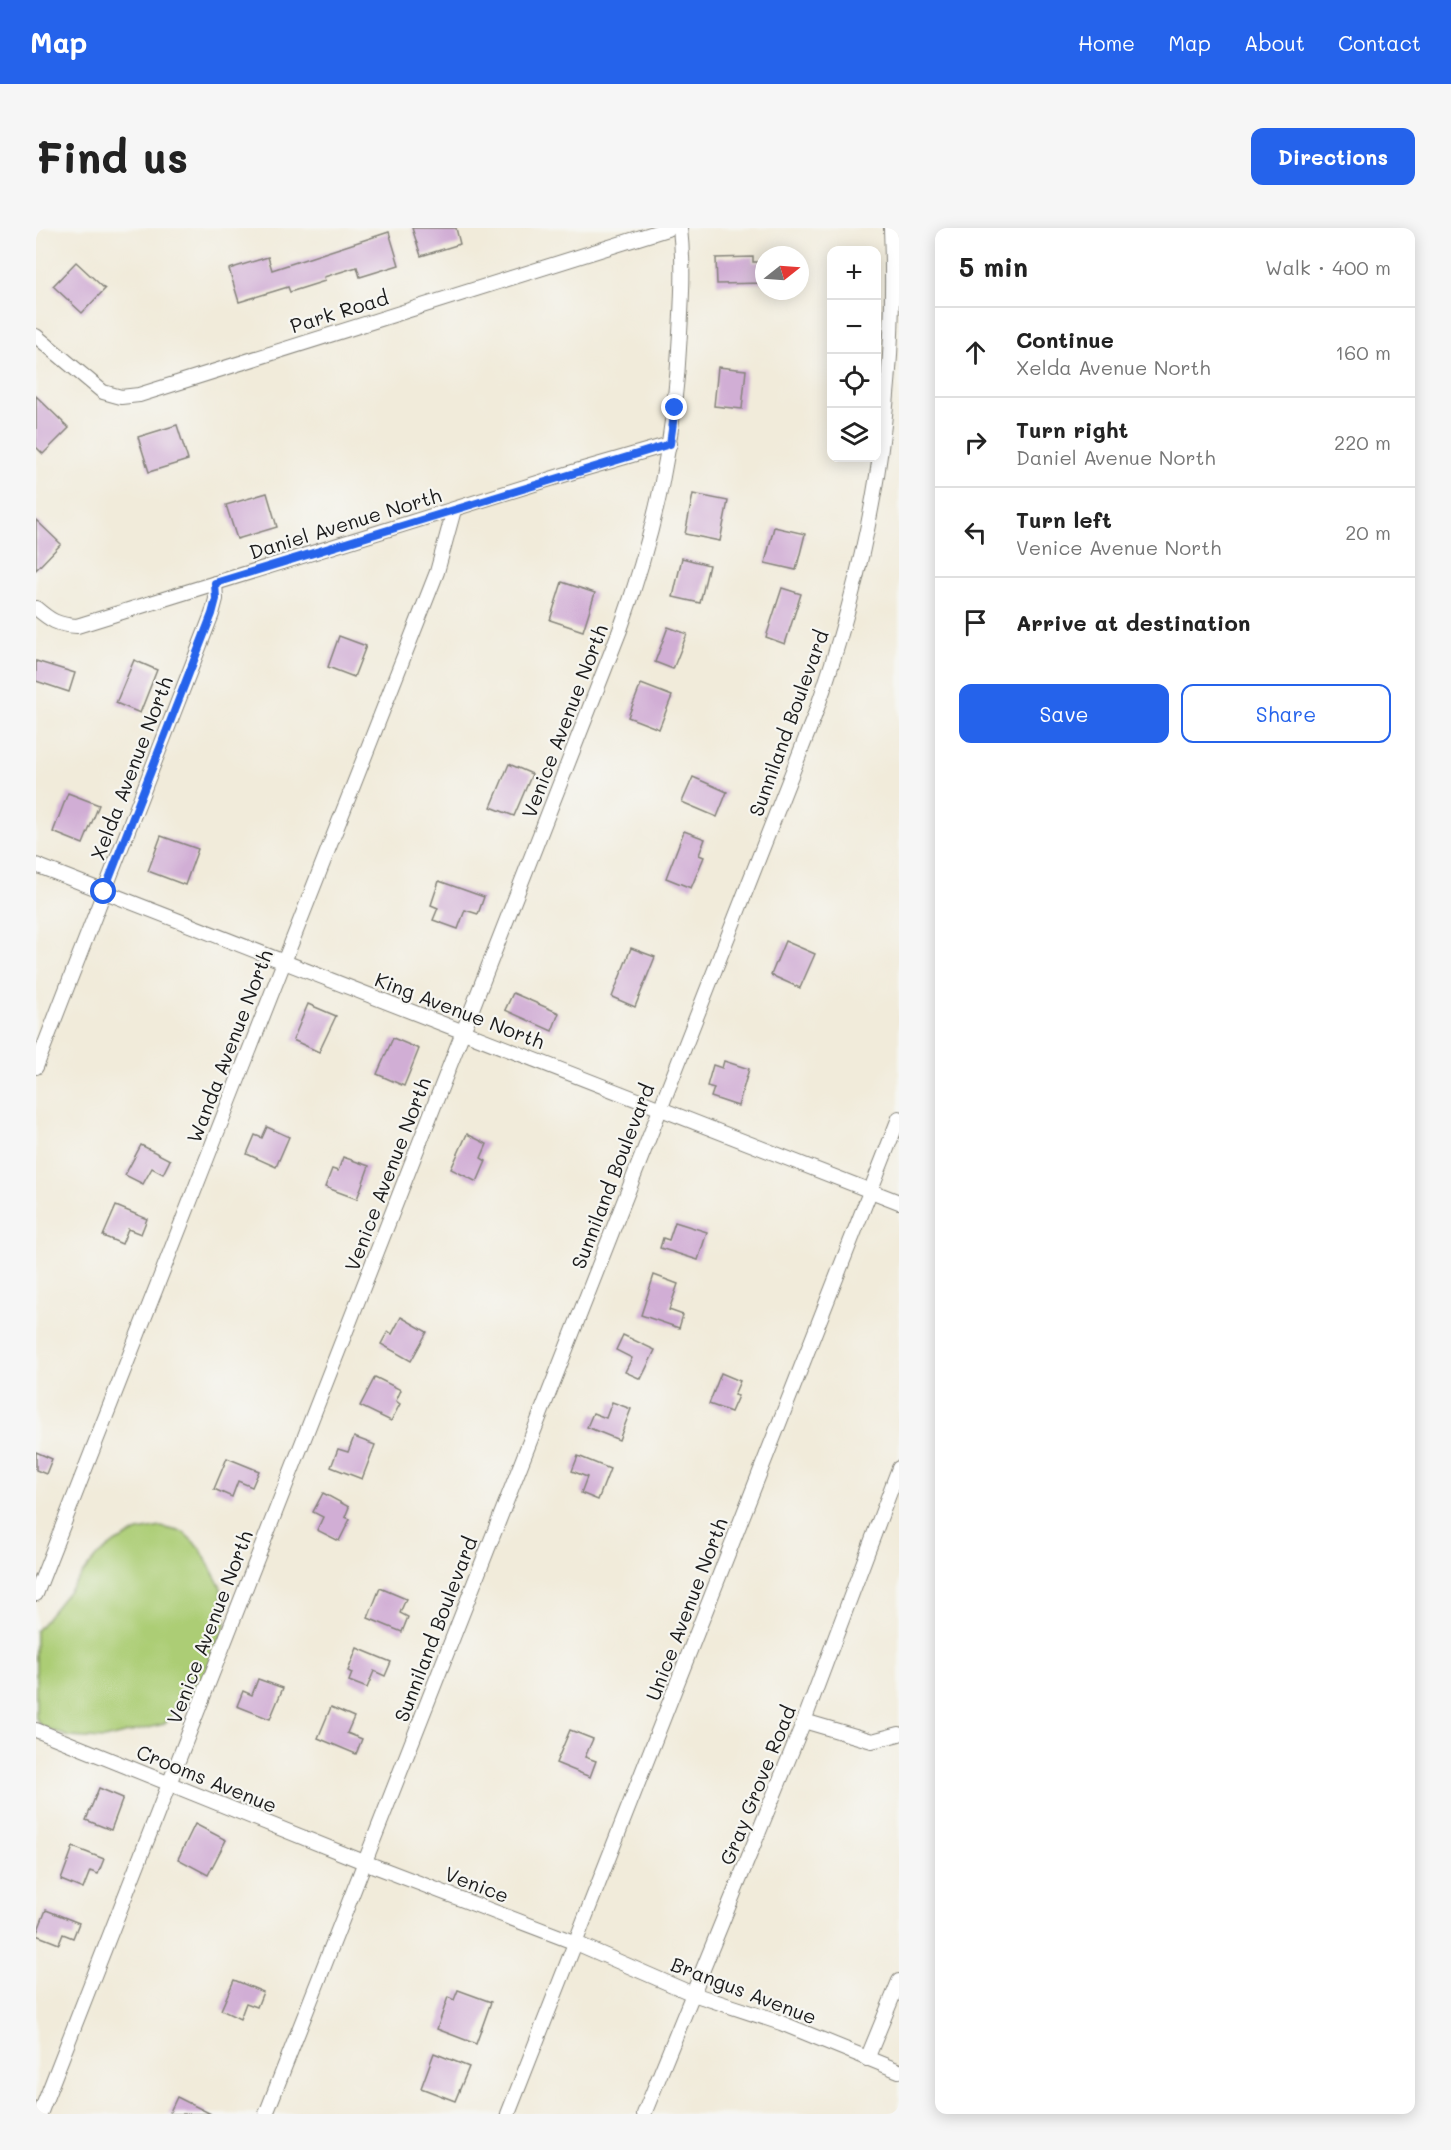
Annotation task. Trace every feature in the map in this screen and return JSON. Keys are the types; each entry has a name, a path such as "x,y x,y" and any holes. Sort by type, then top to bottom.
{"street":[{"name":"Park Road","path":"36,336 103,392 121,397 139,394 670,228"},
{"name":"Venice Avenue North","path":"40,2114 621,630 639,578 661,491 675,408 681,327 683,253 680,228"},
{"name":"Sunniland Boulevard","path":"266,2114 814,717 835,657 853,596 877,482 886,415 896,279 891,228"},
{"name":"Daniel Avenue North","path":"36,608 61,625 77,626 670,444"},
{"name":"Wanda Avenue North","path":"36,1594 282,962 437,572 454,510"},
{"name":"Xelda Avenue North","path":"36,1067 212,614 216,599 215,583"},
{"name":"King Avenue North","path":"36,865 899,1202"},
{"name":"Unice Avenue North","path":"508,2114 899,1118"},
{"name":"Gray Grove Road","path":"644,2114 804,1721 899,1468"},
{"path":"804,1721 872,1741 899,1734"},
{"name":"Crooms Avenue","path":"36,1730 364,1862"},
{"name":"Venice","path":"364,1862 576,1943"},
{"name":"Brangus Avenue","path":"576,1943 693,1994 781,2023 899,2071"},
{"path":"867,2059 899,1981"}],"green space":[{"path":"161,1527 183,1532 200,1548 221,1588 226,1624 203,1687 164,1724 104,1739 69,1737 41,1726 36,1718 36,1631 96,1557 116,1542 138,1531"}],"building":[{"path":"412,228 456,228 460,244 421,256"},
{"path":"389,232 399,265 360,277 357,267 324,277 325,281 290,292 288,287 239,302 229,269 268,257 272,270"},
{"path":"753,257 755,283 717,284 716,258"},
{"path":"76,262 105,289 82,313 53,286"},
{"path":"718,367 746,370 742,409 714,406"},
{"path":"36,396 69,428 43,454 36,447"},
{"path":"177,425 188,460 149,472 138,437"},
{"path":"267,493 277,527 237,539 226,505"},
{"path":"693,494 728,501 720,541 685,534"},
{"path":"36,520 61,544 36,570"},
{"path":"774,527 805,534 796,570 765,563"},
{"path":"682,558 709,565 700,603 673,597"},
{"path":"562,582 595,593 583,631 550,620"},
{"path":"782,588 801,594 785,644 766,637"},
{"path":"668,627 687,634 673,669 655,662"},
{"path":"339,636 366,646 354,677 328,667"},
{"path":"134,660 157,670 140,713 116,703"},
{"path":"36,661 75,673 69,692 36,681"},
{"path":"641,684 672,696 659,729 628,717"},
{"path":"509,764 532,774 514,816 491,807"},
{"path":"693,777 727,792 717,817 682,802"},
{"path":"68,793 99,805 83,844 53,832"},
{"path":"684,831 705,839 699,855 704,857 691,888 666,878"},
{"path":"161,836 198,849 185,885 148,871"},
{"path":"439,881 484,897 478,914 465,910 458,929 433,920 438,908 431,905"},
{"path":"785,941 815,954 800,988 771,975"},
{"path":"631,948 655,957 635,1007 612,997"},
{"path":"513,993 559,1013 552,1031 505,1010"},
{"path":"308,1004 336,1016 319,1052 293,1040"},
{"path":"393,1038 419,1049 404,1086 377,1074"},
{"path":"724,1061 749,1069 738,1106 711,1097 714,1088 707,1086 713,1065 722,1068"},
{"path":"267,1127 289,1137 276,1167 247,1154 255,1135 262,1138"},
{"path":"467,1134 487,1144 481,1158 486,1161 477,1182 451,1169"},
{"path":"141,1145 170,1160 163,1174 152,1168 143,1184 125,1175"},
{"path":"343,1157 369,1166 357,1199 325,1187 332,1169 338,1171"},
{"path":"116,1206 147,1219 141,1234 128,1229 122,1244 103,1236"},
{"path":"675,1222 707,1232 698,1260 660,1248 663,1238 669,1240"},
{"path":"654,1275 678,1284 669,1310 683,1315 679,1328 641,1315"},
{"path":"401,1317 427,1332 411,1361 381,1344 388,1331 392,1334"},
{"path":"623,1335 655,1350 641,1379 625,1372 632,1358 616,1350"},
{"path":"721,1373 740,1381 734,1395 738,1396 731,1412 709,1404"},
{"path":"375,1377 401,1390 396,1401 400,1404 391,1421 360,1406"},
{"path":"612,1402 631,1409 619,1440 587,1427 593,1413 606,1418"},
{"path":"354,1437 375,1445 362,1479 331,1467 338,1449 348,1452"},
{"path":"36,1452 52,1459 46,1474 36,1470"},
{"path":"578,1456 610,1469 598,1500 581,1493 587,1477 572,1471"},
{"path":"227,1458 259,1471 252,1487 238,1481 232,1497 214,1489"},
{"path":"323,1493 349,1507 345,1517 350,1519 339,1541 317,1530 323,1517 313,1512"},
{"path":"380,1588 406,1599 400,1613 408,1617 402,1632 368,1618"},
{"path":"357,1648 391,1662 385,1676 374,1671 367,1688 349,1681 352,1673 348,1671"},
{"path":"258,1679 283,1688 270,1719 237,1706 243,1691 252,1695"},
{"path":"331,1707 354,1717 347,1733 362,1739 356,1754 318,1738"},
{"path":"570,1730 593,1739 585,1757 596,1761 590,1777 556,1763"},
{"path":"99,1788 123,1798 111,1830 86,1820"},
{"path":"195,1824 226,1840 208,1875 178,1859"},
{"path":"73,1847 104,1859 98,1874 90,1871 83,1889 61,1880"},
{"path":"46,1910 79,1923 73,1938 63,1934 59,1944 36,1935"},
{"path":"234,1980 263,1992 257,2007 246,2003 240,2019 221,2010"},
{"path":"458,1990 491,2002 476,2044 437,2029 448,1997 454,2000"},
{"path":"434,2053 469,2067 455,2101 421,2088"},
{"path":"177,2097 211,2114 169,2114"}],"route":[{"path":"104,892 212,614 216,599 215,583 670,444 675,408"}]}
